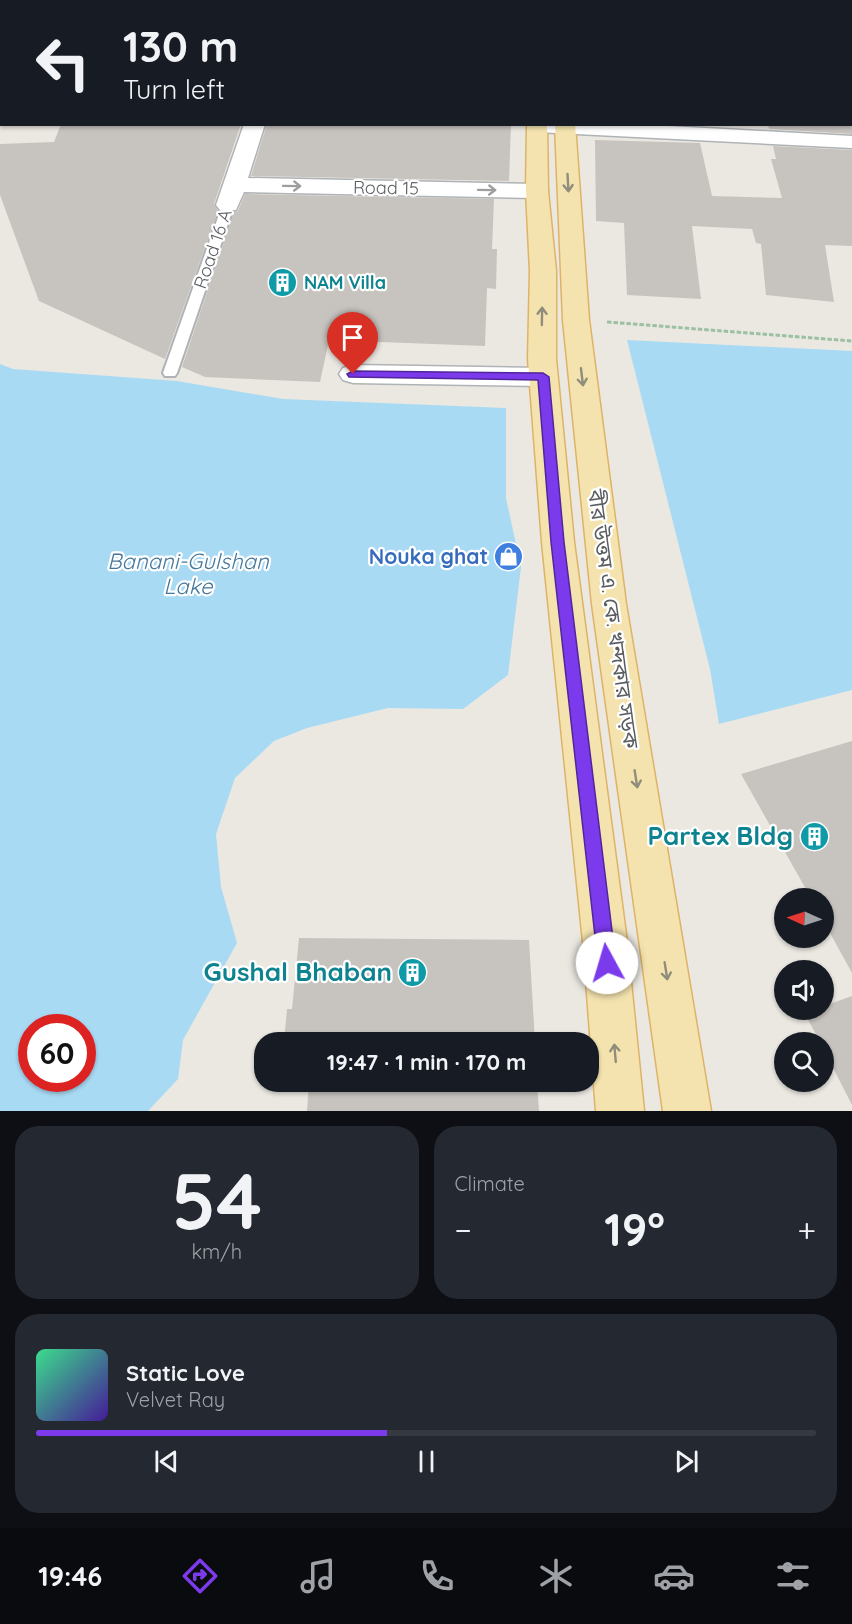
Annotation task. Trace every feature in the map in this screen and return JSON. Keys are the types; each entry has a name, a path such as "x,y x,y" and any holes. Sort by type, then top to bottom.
{"main road":[{"name":"বীর উত্তম এ. কে. খন্দকার সড়ক","path":"551,126 537,191 543,271 543,377 558,542 605,942 620,1111"},
{"name":"বীর উত্তম এ. কে. খন্দকার সড়ক","path":"551,126 609,604 687,1111"}],"street":[{"name":"Road 16 A","path":"231,196 254,126"},
{"path":"551,126 852,142"},
{"name":"Road 15","path":"231,196 537,191"},
{"path":"353,374 543,377"}],"lane":[{"name":"Road 16 A","path":"170,373 231,196"}],"path":[{"path":"576,320 852,341"}],"water":[{"path":"627,340 852,351 852,690 719,724 710,669"},
{"name":"Banani-Gulshan Lake","path":"0,364 13,369 177,381 283,399 506,408 506,498 521,567 508,675 463,709 388,708 307,728 274,741 235,778 216,834 221,887 237,943 183,1040 178,1079 148,1111 0,1111"}],"building":[{"path":"60,126 240,126 214,204 218,211 165,359 39,301 0,195 0,144 54,142"},
{"path":"266,126 511,126 509,181 251,176"},
{"path":"768,126 852,126 852,134 769,129"},
{"path":"595,140 700,143 712,196 782,198 771,159 776,159 773,146 852,150 852,246 825,245 834,302 766,295 761,244 756,243 752,229 692,226 701,299 627,295 624,223 596,221"},
{"path":"245,194 494,199 492,249 497,249 496,289 487,288 485,346 329,340 320,382 205,377 182,367 234,212 238,211"},
{"name":"Partex Bldg","path":"852,741 852,973 834,940 834,888 805,888 741,774"},
{"name":"Gushal Bhaban","path":"299,938 529,940 534,1032 285,1032 287,1009 292,1009"},
{"path":"852,996 852,1105 834,1070 834,1032 815,1032 808,1020 834,1020 834,1002"},
{"path":"308,1092 538,1092 539,1111 307,1111"}],"place":[{"name":"NAM Villa","path":"283,283"},
{"name":"Nouka ghat","path":"509,557"},
{"name":"Partex Bldg","path":"814,836"},
{"name":"Gushal Bhaban","path":"413,972"}],"route":[{"path":"353,374 543,377 558,542 607,963"}]}
